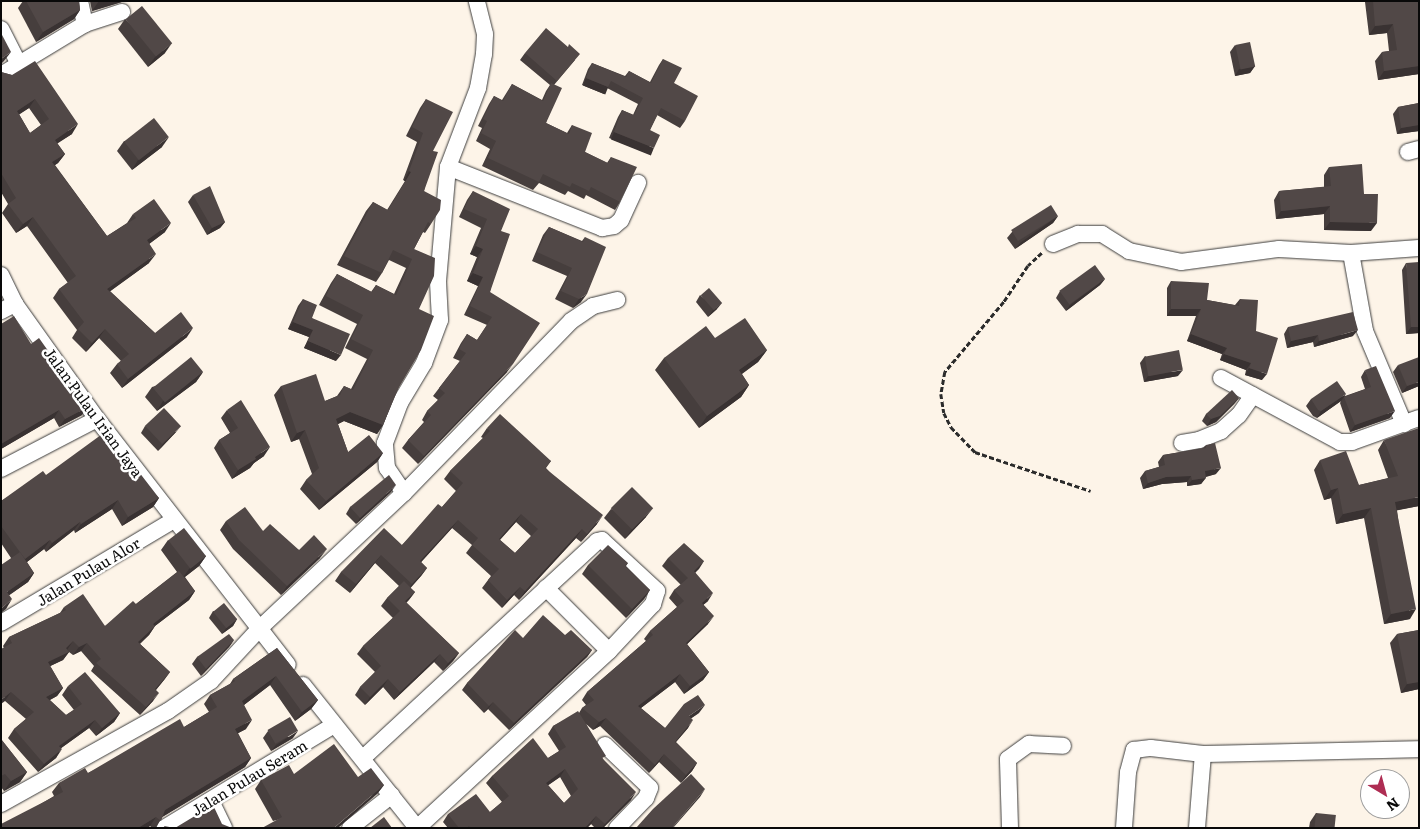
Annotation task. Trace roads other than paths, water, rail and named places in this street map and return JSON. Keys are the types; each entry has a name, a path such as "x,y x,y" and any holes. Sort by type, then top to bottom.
{"street":[{"path":"80,1 85,24"},
{"path":"404,493 387,468 385,443 400,403 424,363 440,320 438,281 448,167 478,88 484,54 485,34 477,1"},
{"path":"1,75 85,24 122,12"},
{"path":"1,29 18,63"},
{"path":"448,167 602,228 614,226 621,220 638,184"},
{"path":"1053,244 1078,234 1102,234 1129,251 1181,262 1279,248 1351,253 1419,248"},
{"path":"1221,378 1252,395 1286,410 1340,442 1352,442 1412,421 1365,331 1351,253"},
{"name":"Jalan Pulau Irian Jaya","path":"1,275 8,308 97,419 334,725 363,758 417,828"},
{"path":"1,804 168,711 212,681 260,628 404,493 571,320 593,306 617,300"},
{"path":"1182,443 1206,438 1221,431 1239,415 1252,395"},
{"path":"1,469 97,419"},
{"name":"Jalan Pulau Alor","path":"1,623 174,520"},
{"path":"363,758 600,540 641,574 658,594 610,651 417,828"},
{"path":"546,588 610,651"},
{"name":"Jalan Pulau Seram","path":"164,828 334,725"},
{"path":"1010,828 1008,759 1029,744 1063,746"},
{"path":"604,745 650,788 646,798 617,828"},
{"path":"1124,828 1128,772 1134,750 1151,748 1221,755 1419,749"},
{"path":"1197,828 1203,754"},
{"path":"350,828 392,795"},
{"path":"210,801 224,828"}]}
